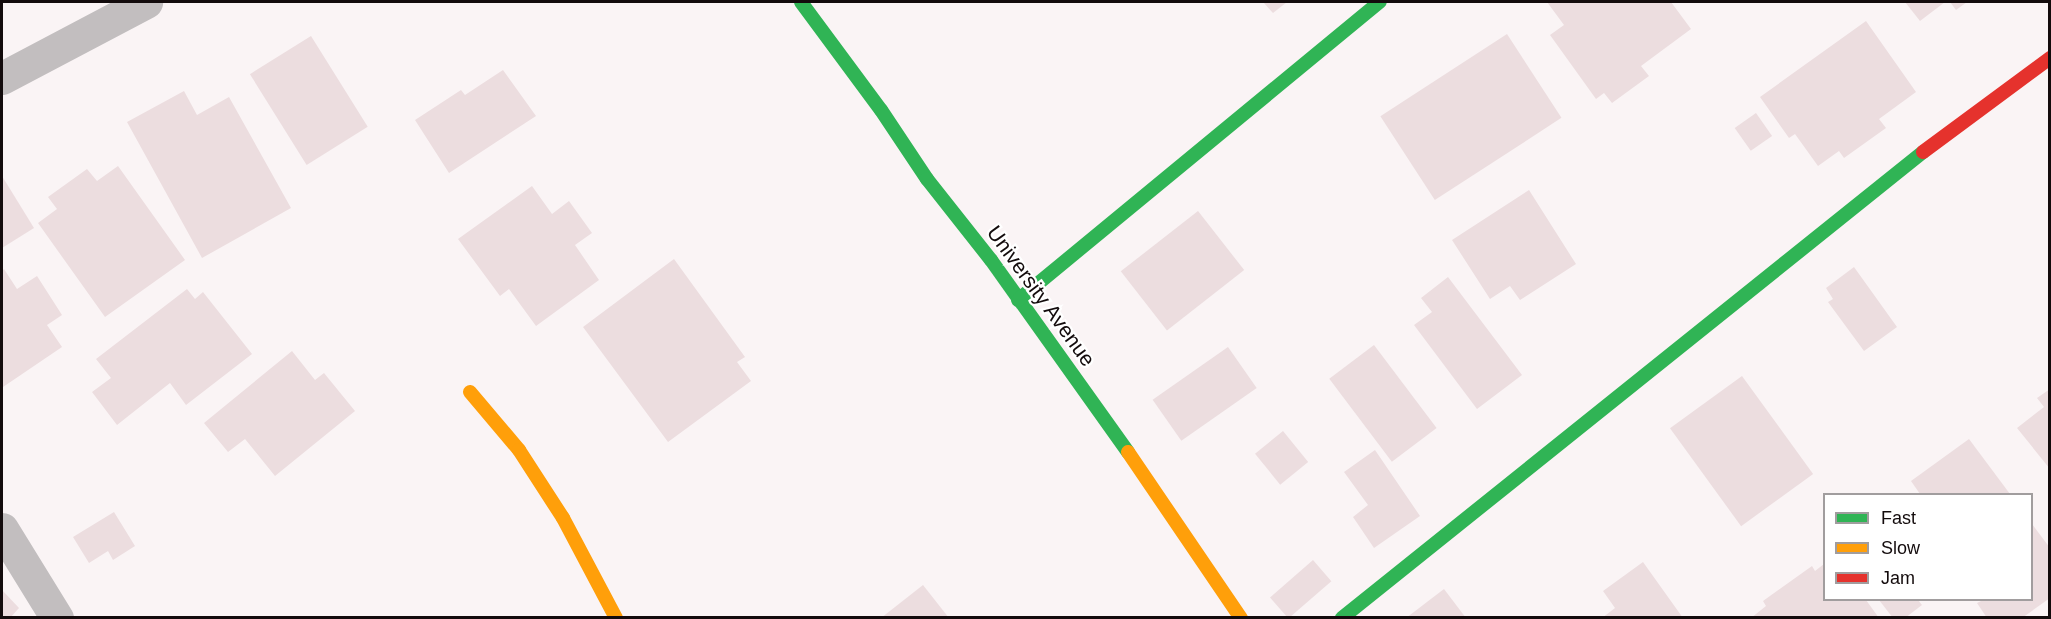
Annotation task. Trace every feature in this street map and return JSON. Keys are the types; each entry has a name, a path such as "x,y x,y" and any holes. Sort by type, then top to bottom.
{"street":[{"path":"2,78 146,2"},
{"name":"University Avenue","path":"801,2 881,110 927,179 991,260 1176,520 1241,618"},
{"path":"1018,300 1380,2"},
{"path":"1342,618 1904,166 2049,58"},
{"path":"470,392 519,450 563,518 616,618"},
{"path":"2,529 57,618"}],"building":[{"path":"1263,2 1287,2 1273,13"},
{"path":"1547,2 1671,2 1691,29 1641,66 1649,76 1612,103 1604,93 1596,99 1550,35 1564,25"},
{"path":"1905,2 1945,2 1920,21"},
{"path":"1950,2 1967,2 1956,10"},
{"path":"1866,21 1916,92 1879,119 1886,128 1844,158 1839,151 1818,166 1795,134 1789,138 1760,97"},
{"path":"1507,34 1561,118 1435,200 1380,116"},
{"path":"311,36 368,127 307,165 250,74"},
{"path":"503,70 536,116 449,173 415,120 461,90 465,95"},
{"path":"184,91 197,115 229,97 291,208 202,258 127,122"},
{"path":"1756,113 1772,136 1751,151 1735,128"},
{"path":"118,166 185,260 105,317 38,223 57,209 48,197 87,169 97,181"},
{"path":"2,176 34,228 2,248"},
{"path":"532,186 552,214 569,201 592,233 575,245 599,280 536,326 509,289 500,296 458,239"},
{"path":"1529,190 1576,264 1520,300 1510,286 1490,299 1452,240"},
{"path":"1198,211 1244,270 1167,330 1121,271"},
{"path":"674,259 745,357 737,362 751,381 668,442 583,327"},
{"path":"1854,267 1897,327 1864,351 1828,302 1833,299 1826,288"},
{"path":"4,269 17,289 37,276 62,315 47,325 62,347 3,387 2,271"},
{"path":"1448,277 1522,375 1477,409 1414,325 1432,312 1421,298"},
{"path":"187,289 195,299 203,292 252,354 186,405 170,383 117,425 92,392 111,378 96,359"},
{"path":"1374,345 1437,428 1392,462 1329,379"},
{"path":"1228,347 1257,388 1181,441 1153,400"},
{"path":"292,351 315,380 324,373 355,411 275,476 245,439 228,452 204,423"},
{"path":"1742,376 1813,474 1741,526 1670,428"},
{"path":"2050,389 2050,469 2017,428 2044,407 2037,398"},
{"path":"1283,431 1308,462 1280,485 1255,454"},
{"path":"1969,439 2009,493 1919,493 1911,481"},
{"path":"1375,450 1420,516 1374,548 1353,517 1368,505 1344,472"},
{"path":"114,512 135,546 113,560 108,551 89,563 73,537"},
{"path":"2033,525 2050,548 2050,598 2022,618 1987,618 1977,603 1981,601 2033,601"},
{"path":"1313,560 1331,581 1289,618 1270,597"},
{"path":"1643,562 1683,618 1602,618 1615,608 1603,591"},
{"path":"1823,565 1823,601 1867,601 1879,618 1751,618 1766,606 1763,601 1812,566 1815,571"},
{"path":"923,585 949,618 881,618"},
{"path":"1444,589 1466,618 1406,618"},
{"path":"2,590 19,608 10,618 2,618"},
{"path":"1880,601 1919,601 1922,605 1905,618 1893,618"}],"traffic: fast":[{"path":"801,2 881,110 927,179 991,260 1128,452"},
{"path":"1018,300 1380,2"},
{"path":"1342,618 1923,152"}],"traffic: slow":[{"path":"470,392 519,450 563,518 616,618"},
{"path":"1128,452 1241,618"}],"traffic: jam":[{"path":"1923,152 2050,58"}]}
